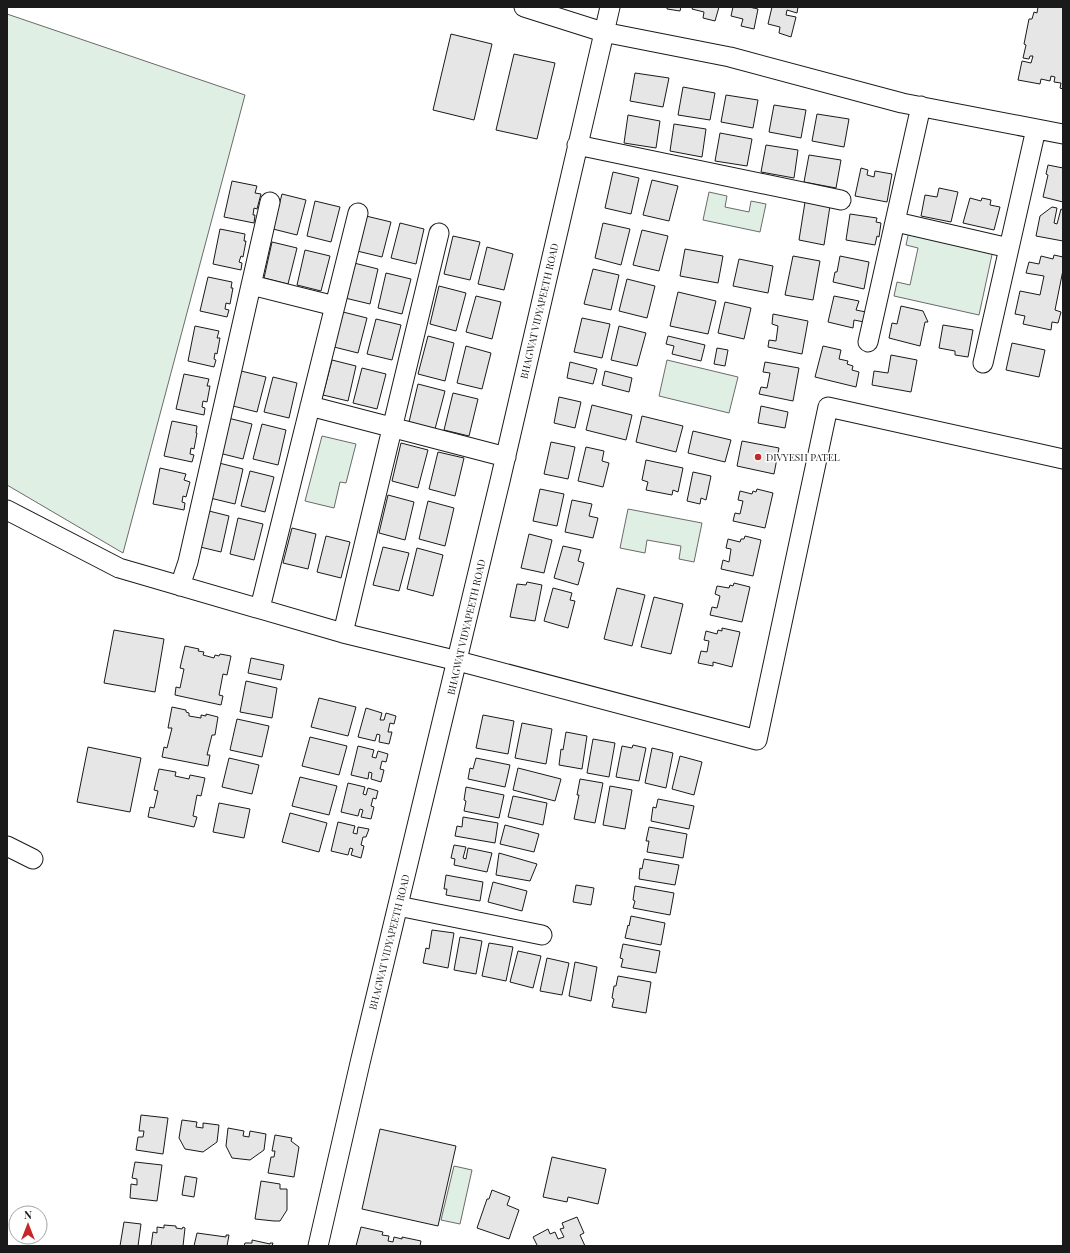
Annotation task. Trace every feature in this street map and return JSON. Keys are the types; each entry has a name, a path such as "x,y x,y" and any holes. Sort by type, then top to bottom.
{"street":[{"path":"524,7 604,32 730,57 902,103 1063,134"},
{"name":"BHAGWAT VIDYAPEETH ROAD","path":"318,1246 360,1063 458,661 610,7"},
{"path":"868,342 921,106"},
{"path":"983,363 1036,129"},
{"path":"577,145 841,200"},
{"path":"180,586 188,562 270,202"},
{"path":"260,608 358,213"},
{"path":"896,222 1009,248"},
{"path":"343,633 439,233"},
{"path":"251,285 335,306"},
{"path":"310,406 506,457"},
{"path":"7,510 119,568 343,633 458,661 757,740 828,407 1063,459"},
{"path":"7,846 33,859"},
{"path":"398,906 542,935"}],"green space":[{"path":"7,14 245,95 123,553 7,485"},
{"path":"709,192 727,196 725,207 749,212 751,201 766,204 760,232 703,220"},
{"path":"909,231 993,250 979,315 894,296 897,282 910,285 918,248 906,245"},
{"path":"667,360 738,377 729,413 659,396"},
{"path":"322,436 356,444 346,483 340,482 334,508 305,501"},
{"path":"628,509 702,523 694,562 679,559 681,546 647,540 645,553 620,548"},
{"path":"454,1166 472,1170 460,1224 441,1220"}],"building":[{"path":"667,7 681,7 680,11 667,9"},
{"path":"693,7 719,7 715,21 703,18 704,12 692,9"},
{"path":"733,7 749,7 758,9 754,29 741,26 743,19 731,16"},
{"path":"772,7 798,7 797,13 787,10 786,15 796,17 791,37 779,33 780,27 768,24"},
{"path":"1038,7 1063,7 1063,89 1060,88 1061,83 1054,82 1055,77 1051,76 1050,81 1041,79 1040,84 1018,80 1022,61 1031,63 1033,56 1030,56 1029,59 1023,58 1029,19 1032,19 1034,12 1037,13"},
{"path":"451,34 492,44 474,120 433,110"},
{"path":"514,54 555,63 537,139 496,130"},
{"path":"635,73 669,78 663,107 630,101"},
{"path":"683,87 715,93 710,120 678,115"},
{"path":"726,95 758,100 753,128 721,122"},
{"path":"774,105 806,110 801,138 769,132"},
{"path":"817,114 849,119 844,147 812,141"},
{"path":"628,115 660,121 656,148 624,143"},
{"path":"674,124 706,129 702,157 670,151"},
{"path":"720,133 752,139 747,166 715,161"},
{"path":"766,145 798,150 794,178 761,172"},
{"path":"809,155 841,160 836,188 804,182"},
{"path":"1048,165 1063,168 1063,202 1043,197 1048,175 1046,174"},
{"path":"861,168 868,170 867,175 874,177 875,171 892,174 887,202 855,196"},
{"path":"613,172 639,178 631,214 605,208"},
{"path":"652,180 678,186 669,221 643,215"},
{"path":"232,181 257,186 255,193 261,194 257,209 254,208 254,223 224,217"},
{"path":"939,188 958,192 951,222 921,216 925,195 937,197"},
{"path":"282,194 306,200 297,235 273,229"},
{"path":"970,198 981,201 982,198 991,200 990,205 1000,207 994,230 963,223"},
{"path":"315,201 340,207 331,242 307,236"},
{"path":"805,202 830,206 824,245 799,240"},
{"path":"1052,207 1057,208 1054,223 1057,224 1061,209 1063,210 1063,241 1036,236 1040,216"},
{"path":"850,214 877,218 876,222 881,223 879,237 877,236 875,245 846,240"},
{"path":"366,216 391,222 382,257 357,251"},
{"path":"400,223 424,229 416,264 391,258"},
{"path":"603,223 630,229 621,265 595,258"},
{"path":"220,229 245,234 244,241 246,241 243,257 241,256 239,262 242,263 241,270 213,264"},
{"path":"642,230 668,236 659,271 633,265"},
{"path":"453,236 480,242 470,280 444,274"},
{"path":"272,242 297,248 288,284 264,278"},
{"path":"487,247 513,254 504,290 478,284"},
{"path":"685,249 723,256 718,283 680,276"},
{"path":"305,250 330,256 321,291 297,285"},
{"path":"1054,255 1063,257 1063,270 1055,310 1061,312 1058,323 1052,322 1051,330 1023,324 1025,316 1015,314 1020,291 1040,295 1044,276 1026,273 1029,262 1039,264 1041,256 1053,259"},
{"path":"793,256 820,261 813,300 785,295"},
{"path":"840,256 869,262 864,289 833,282 835,272 837,272"},
{"path":"739,259 773,266 768,293 733,286"},
{"path":"354,263 378,269 370,304 345,298"},
{"path":"593,269 619,275 611,310 584,304"},
{"path":"386,273 411,279 402,314 378,308"},
{"path":"208,277 232,282 231,288 233,288 230,304 226,303 225,309 229,310 227,317 200,311"},
{"path":"627,279 655,286 647,318 619,311"},
{"path":"439,286 466,293 456,331 430,324"},
{"path":"678,292 716,301 708,334 670,326"},
{"path":"476,296 501,302 492,339 466,332"},
{"path":"834,296 859,301 856,310 866,312 864,322 854,320 853,328 828,322"},
{"path":"725,302 751,308 744,339 718,333"},
{"path":"901,306 923,311 928,322 925,322 920,346 889,338 892,323 897,324"},
{"path":"343,312 367,318 358,353 334,347"},
{"path":"773,314 808,321 802,354 768,347 769,340 776,341 778,326 772,324"},
{"path":"582,318 610,324 602,358 574,352"},
{"path":"376,319 401,325 392,360 367,354"},
{"path":"943,325 973,330 968,357 955,355 955,351 939,348"},
{"path":"195,326 219,331 217,338 220,338 217,354 215,353 214,359 216,360 214,367 188,361"},
{"path":"619,326 646,333 637,366 611,360"},
{"path":"428,336 454,343 445,381 418,374"},
{"path":"668,336 705,345 701,361 672,354 674,346 666,344"},
{"path":"1012,343 1045,350 1039,377 1006,370"},
{"path":"466,346 491,353 482,389 457,383"},
{"path":"823,346 841,350 839,359 848,361 847,364 853,366 852,370 859,372 856,387 815,377"},
{"path":"717,348 728,350 725,366 714,364"},
{"path":"891,355 917,360 911,392 872,385 874,371 888,373"},
{"path":"332,360 356,366 348,401 323,395"},
{"path":"570,362 597,369 593,384 567,378"},
{"path":"765,362 799,368 793,401 759,394 761,387 767,388 770,373 763,372"},
{"path":"362,368 386,374 377,409 353,403"},
{"path":"241,371 266,377 257,412 233,406"},
{"path":"605,371 632,378 629,392 602,385"},
{"path":"184,374 209,379 207,386 210,386 207,402 203,401 202,407 205,408 204,415 176,409"},
{"path":"273,377 297,383 289,418 264,412"},
{"path":"418,384 445,391 435,429 409,422"},
{"path":"453,393 478,399 469,436 444,430"},
{"path":"559,397 581,402 575,428 554,423"},
{"path":"592,405 632,415 626,440 586,430"},
{"path":"761,406 788,412 785,428 758,423"},
{"path":"642,416 683,426 676,452 636,442"},
{"path":"228,418 252,424 243,459 219,453"},
{"path":"172,421 197,426 194,449 191,448 190,454 194,455 192,462 164,456"},
{"path":"262,424 286,430 278,465 253,459"},
{"path":"693,431 731,440 725,462 688,453"},
{"name":"DIVYESH PATEL","path":"742,441 779,448 774,474 737,466"},
{"path":"551,442 575,447 568,479 544,474"},
{"path":"401,443 428,450 418,488 392,481"},
{"path":"586,447 604,451 602,461 609,463 603,487 578,481"},
{"path":"438,452 464,458 455,496 429,489"},
{"path":"646,460 683,468 678,492 673,490 672,495 646,490 648,482 642,480"},
{"path":"219,463 243,469 235,504 210,498"},
{"path":"160,468 186,474 184,480 190,482 186,497 183,496 182,502 185,503 184,510 153,504"},
{"path":"250,471 274,477 265,512 241,506"},
{"path":"693,472 711,476 706,500 701,498 700,504 687,501"},
{"path":"540,489 564,494 557,526 533,521"},
{"path":"757,489 773,493 765,528 733,521 735,513 740,514 743,501 738,500 740,491 752,494 753,491 756,492"},
{"path":"388,495 414,502 405,540 379,533"},
{"path":"572,500 592,504 589,516 598,518 593,538 565,532"},
{"path":"428,501 454,508 445,546 419,539"},
{"path":"205,510 229,516 221,552 196,546"},
{"path":"238,518 263,524 254,560 230,554"},
{"path":"292,528 316,534 308,569 283,563"},
{"path":"529,534 552,540 544,573 521,568"},
{"path":"326,536 350,542 341,578 317,572"},
{"path":"745,536 761,540 753,576 721,569 723,560 729,562 731,549 726,548 728,539 740,542"},
{"path":"563,546 581,550 578,561 584,563 578,585 554,578"},
{"path":"383,547 409,553 399,591 373,585"},
{"path":"417,548 443,555 433,596 407,589"},
{"path":"527,582 542,585 535,621 510,617 517,584 526,585"},
{"path":"734,583 750,587 742,622 710,615 712,607 717,608 720,596 715,594 717,586 729,588 730,585 733,586"},
{"path":"553,588 572,593 570,600 575,601 568,628 544,621"},
{"path":"617,588 645,595 632,646 604,639"},
{"path":"654,597 683,604 671,654 641,647"},
{"path":"722,628 740,632 732,667 713,662 713,666 698,663 701,651 707,652 709,641 704,640 706,631 717,634 718,630 722,631"},
{"path":"114,630 164,639 155,692 104,683"},
{"path":"185,646 199,649 198,651 204,652 203,655 214,658 215,655 219,656 220,654 231,656 227,675 223,674 219,695 223,696 221,705 175,695 176,687 180,688 184,669 180,668"},
{"path":"251,658 284,665 281,680 248,673"},
{"path":"246,681 277,688 272,718 240,712"},
{"path":"319,698 356,707 348,736 311,727"},
{"path":"172,707 186,710 186,712 189,713 189,716 201,718 201,715 206,716 206,714 218,717 215,735 212,735 207,755 210,755 208,766 162,757 164,747 167,748 172,728 168,728"},
{"path":"366,708 382,713 380,720 384,720 386,713 396,716 394,724 390,723 388,732 392,732 389,744 379,742 380,735 377,734 375,741 358,737"},
{"path":"483,715 514,721 508,754 476,748"},
{"path":"237,719 269,726 262,757 230,750"},
{"path":"522,723 552,729 546,764 515,758"},
{"path":"566,732 587,736 582,769 559,765 561,749 563,750"},
{"path":"310,737 347,746 339,775 302,766"},
{"path":"593,739 615,743 609,777 587,773"},
{"path":"633,745 646,748 639,781 616,777 622,746 632,748"},
{"path":"358,746 374,750 372,757 376,758 378,751 388,754 386,762 382,761 380,769 384,770 381,782 371,779 372,773 369,772 368,779 351,775"},
{"path":"88,747 141,758 130,812 77,802"},
{"path":"652,748 673,753 666,788 645,783"},
{"path":"680,756 702,762 694,795 672,789"},
{"path":"229,758 259,765 252,794 222,787"},
{"path":"476,758 510,765 505,787 468,779 470,768 473,769"},
{"path":"518,768 561,779 555,801 513,790"},
{"path":"159,769 176,772 175,776 189,779 190,775 205,778 201,796 197,795 193,816 197,817 194,827 148,817 150,807 154,808 158,791 154,790"},
{"path":"300,777 337,786 329,815 292,806"},
{"path":"580,779 603,783 595,823 574,819 579,795 577,795"},
{"path":"348,783 365,787 363,794 366,795 368,788 378,791 376,799 373,798 371,806 374,807 371,819 361,817 363,810 360,809 358,816 341,812"},
{"path":"610,786 632,790 625,829 603,825"},
{"path":"466,787 504,795 499,818 464,811"},
{"path":"513,796 547,803 543,825 508,817"},
{"path":"658,799 694,806 689,829 651,821 653,807 656,808"},
{"path":"219,803 250,809 244,838 213,832"},
{"path":"290,813 327,823 319,852 282,842"},
{"path":"463,817 498,823 495,843 455,836 457,826 462,827"},
{"path":"338,822 355,826 353,833 357,834 358,827 369,829 366,837 363,837 361,845 364,846 361,858 351,855 353,849 350,848 348,855 331,851"},
{"path":"505,825 539,834 534,852 500,844"},
{"path":"649,827 687,834 683,858 647,852 649,841 646,841"},
{"path":"454,845 466,847 463,858 466,859 468,848 492,853 487,872 454,865 455,859 451,858"},
{"path":"499,853 537,864 530,881 496,875"},
{"path":"644,859 679,865 675,885 639,879 640,868 642,869"},
{"path":"446,875 483,882 480,901 446,895 447,889 444,889"},
{"path":"493,882 527,891 522,911 488,902"},
{"path":"576,885 594,888 591,905 573,902"},
{"path":"635,886 674,893 670,915 633,908 635,901 633,900"},
{"path":"631,916 665,923 661,945 625,938"},
{"path":"432,930 454,933 448,968 423,963 426,948 429,949"},
{"path":"460,937 482,941 476,974 454,970"},
{"path":"489,943 513,947 506,981 482,976"},
{"path":"623,944 660,951 656,973 621,967 623,959 620,958"},
{"path":"518,951 541,956 533,988 510,982"},
{"path":"547,958 569,963 562,995 540,991"},
{"path":"575,962 597,967 591,1001 569,996"},
{"path":"618,976 651,982 646,1013 612,1007 614,999 612,998 614,986 616,986"},
{"path":"141,1115 168,1118 163,1154 136,1150 138,1137 143,1137 144,1131 139,1131"},
{"path":"182,1120 197,1122 196,1127 203,1128 203,1123 219,1125 217,1142 203,1152 185,1149 179,1138"},
{"path":"228,1128 244,1131 243,1136 249,1137 250,1131 266,1134 264,1150 250,1160 232,1158 226,1146"},
{"path":"380,1129 456,1146 438,1226 362,1209"},
{"path":"275,1135 292,1138 291,1141 299,1147 294,1177 268,1173 271,1157 274,1157 275,1151 272,1151"},
{"path":"552,1157 606,1169 598,1204 568,1197 567,1202 543,1197"},
{"path":"135,1162 162,1165 157,1201 130,1198 131,1184 137,1185 137,1179 132,1178"},
{"path":"185,1176 197,1178 194,1197 182,1195"},
{"path":"261,1181 280,1184 280,1189 287,1189 287,1210 280,1221 255,1219"},
{"path":"492,1190 510,1197 507,1205 519,1210 509,1239 477,1228 487,1199 489,1199"},
{"path":"577,1217 584,1233 580,1235 585,1246 536,1246 537,1245 533,1237 548,1229 550,1234 555,1232 558,1239 564,1237 560,1229 564,1228 562,1223"},
{"path":"124,1222 141,1224 138,1246 120,1246"},
{"path":"164,1225 176,1226 176,1228 182,1229 183,1227 185,1228 183,1246 151,1246 153,1232 157,1233 157,1227 164,1228"},
{"path":"361,1227 383,1232 382,1235 389,1236 388,1241 393,1242 394,1237 402,1239 402,1237 421,1241 420,1246 356,1246"},
{"path":"197,1233 226,1237 226,1235 229,1235 227,1246 194,1246"},
{"path":"252,1240 270,1244 273,1243 272,1246 244,1246 245,1243 252,1243"}],"place":[{"name":"DIVYESH PATEL","path":"758,457"}]}
